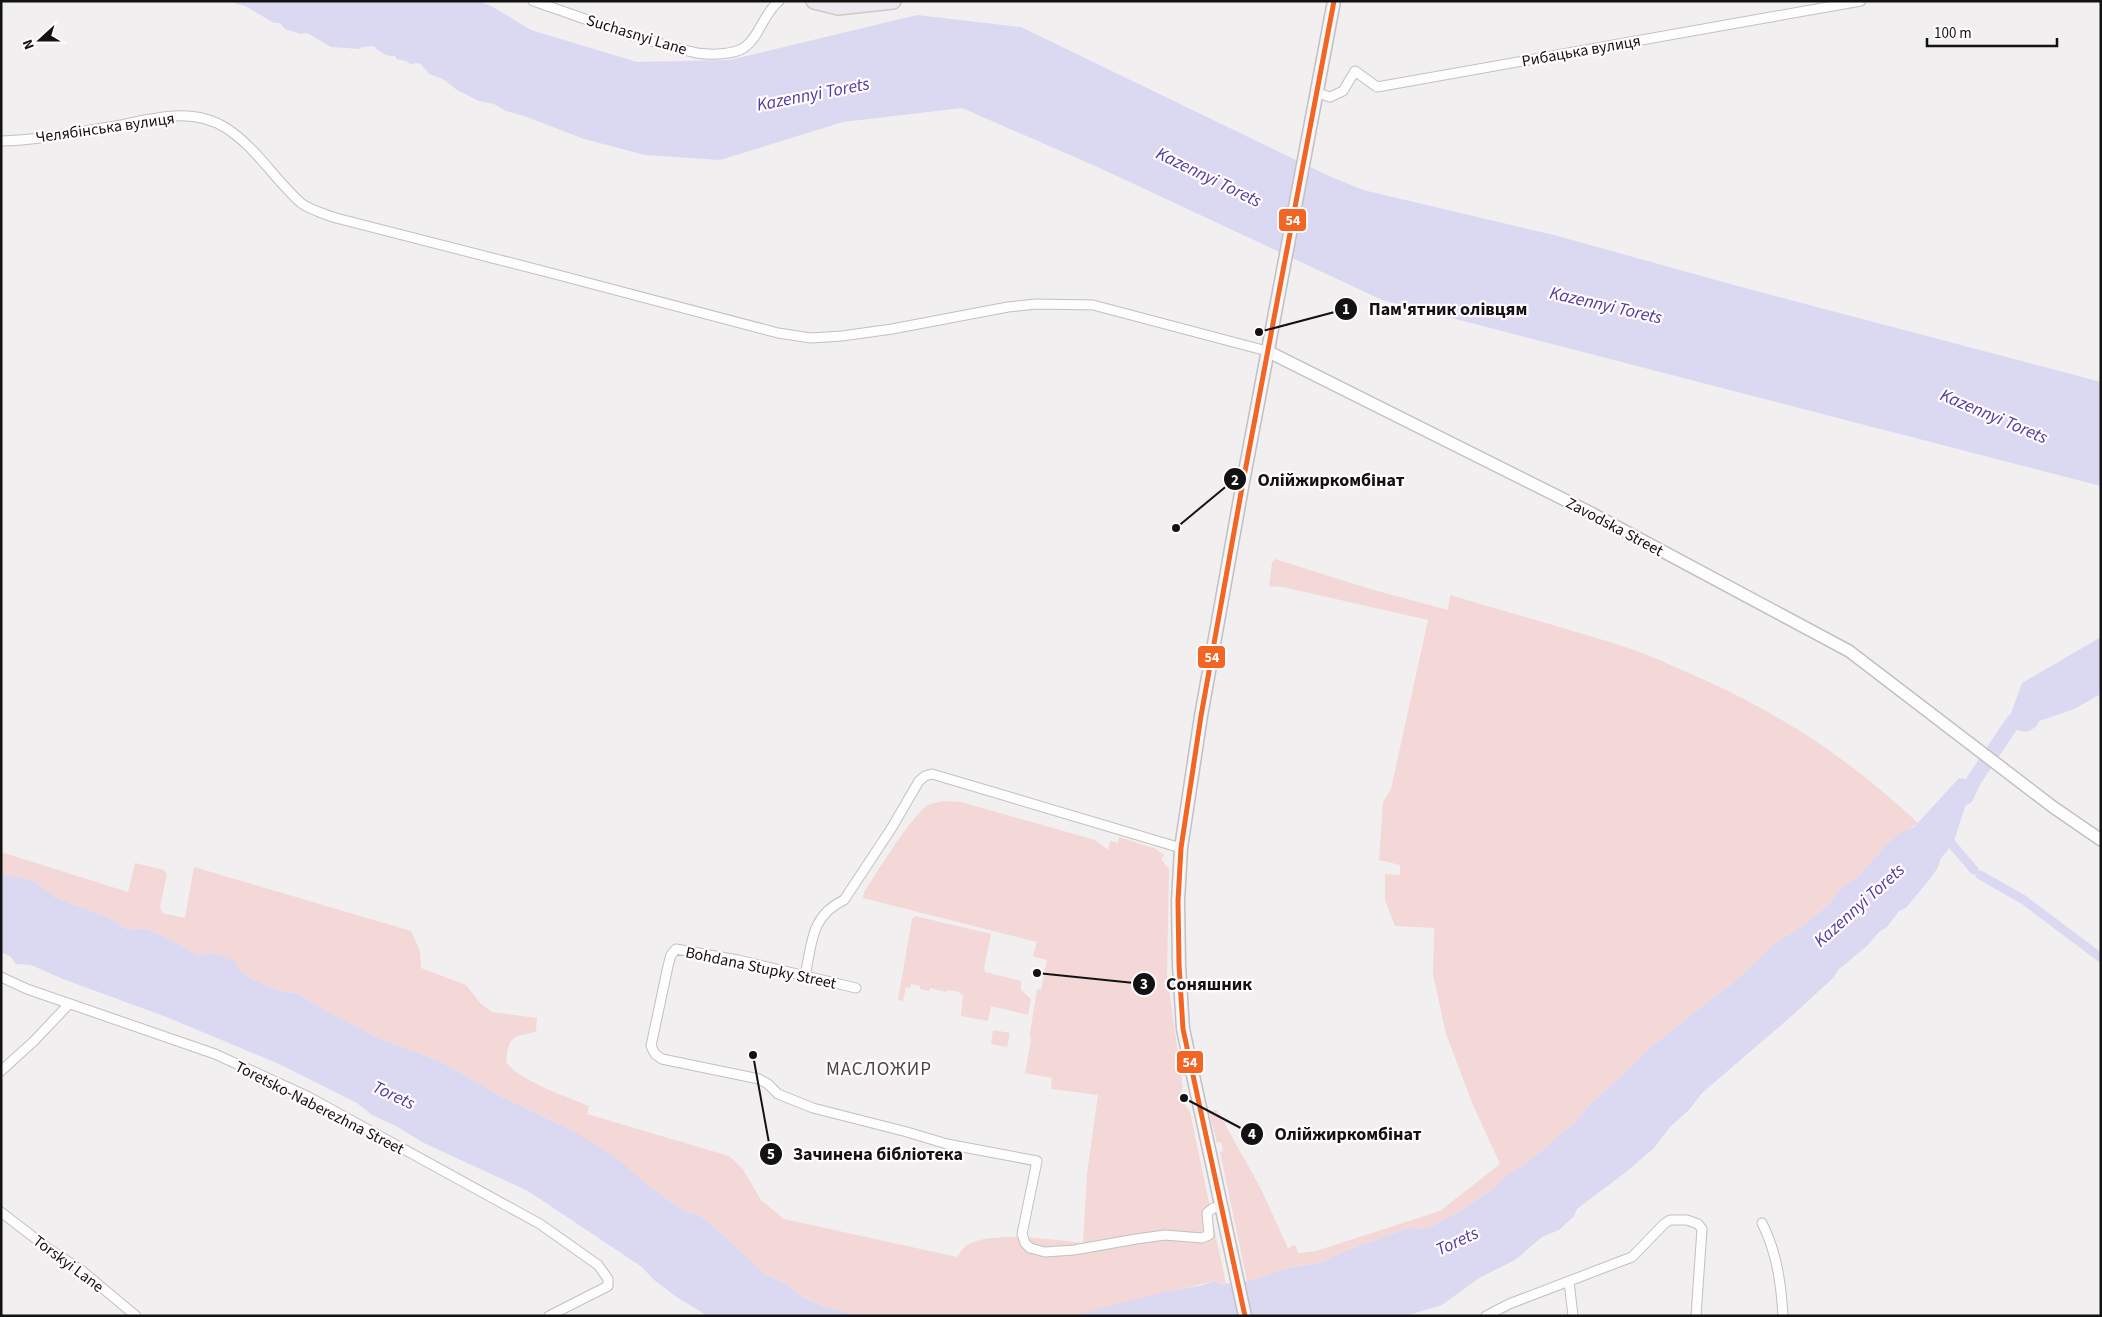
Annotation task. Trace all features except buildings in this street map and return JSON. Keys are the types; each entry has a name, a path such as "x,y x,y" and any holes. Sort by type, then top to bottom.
{"main road":[{"path":"814,1 838,7 894,1"},
{"path":"1246,1316 1183,1028 1179,965 1178,901 1181,848 1199,726 1282,266 1318,93 1334,1"}],"street":[{"name":"Suchasnyi Lane","path":"533,1 657,43 709,54 738,51 745,48 754,37 766,14 779,1"},
{"name":"Рибацька вулиця","path":"1318,93 1330,97 1343,91 1354,71 1377,87 1862,1"},
{"name":"Челябінська вулиця","path":"1,141 54,136 168,116 192,116 210,119 227,128 257,155 303,204 336,218 778,333 811,338 842,336 892,329 1008,307 1036,304 1093,306 1267,351"},
{"name":"Zavodska Street","path":"1267,351 1593,514 1849,651 2028,789 2101,840"},
{"path":"805,976 820,919 832,906 844,900 891,829 919,781 925,776 932,774 1181,848"},
{"name":"Bohdana Stupky Street","path":"856,988 738,960 676,949 671,956 668,966 651,1046 655,1054 662,1059 759,1079 768,1084 778,1094 813,1108 947,1144 1037,1161 1022,1234 1025,1243 1036,1251 1074,1250 1165,1235 1202,1238 1209,1235 1207,1213 1213,1208 1222,1207"},
{"name":"Toretsko-Naberezhna Street","path":"1,977 27,989 215,1054 307,1096 540,1224 598,1265 608,1279 608,1286 549,1316"},
{"path":"1,1071 34,1041 69,1004"},
{"name":"Torskyi Lane","path":"1,1212 49,1249 81,1270 136,1316"},
{"path":"1486,1316 1509,1304 1632,1257 1670,1220 1688,1220 1698,1224 1702,1229 1696,1316"},
{"path":"1762,1222 1771,1242 1777,1263 1783,1316"},
{"path":"1569,1281 1573,1316"}],"shaded area":[{"path":"1275,559 1370,589 1448,610 1450,595 1635,650 1716,685 1748,701 1808,736 1864,777 1918,823 1885,846 1856,879 1843,886 1829,904 1804,925 1774,944 1735,981 1652,1046 1589,1106 1575,1122 1527,1163 1510,1173 1491,1190 1459,1212 1426,1229 1410,1228 1347,1250 1320,1263 1288,1268 1255,1281 1247,1281 1220,1152 1223,1151 1221,1142 1217,1143 1209,1111 1217,1110 1260,1187 1288,1248 1295,1245 1298,1253 1316,1251 1440,1211 1500,1164 1473,1105 1446,1034 1433,974 1434,928 1395,926 1385,900 1385,874 1400,875 1400,865 1379,860 1383,802 1391,789 1428,620 1283,587 1269,586 1272,563"},
{"path":"943,801 961,802 1095,840 1108,850 1110,841 1118,843 1119,837 1156,849 1164,855 1161,859 1169,869 1167,975 1183,1088 1180,1094 1182,1104 1184,1103 1190,1112 1226,1284 1214,1281 1073,1316 860,1316 822,1306 800,1295 788,1285 765,1274 700,1216 687,1212 674,1204 573,1131 502,1097 441,1062 378,1038 297,993 279,991 252,979 242,972 233,961 214,953 199,956 171,940 144,928 128,930 109,918 54,897 35,881 1,874 1,852 128,892 135,863 164,870 167,874 160,907 162,913 185,918 194,867 411,931 420,951 421,968 466,985 481,1004 492,1012 537,1018 536,1031 517,1036 509,1046 506,1062 522,1076 544,1088 589,1106 587,1114 729,1156 742,1168 761,1200 784,1219 957,1257 967,1245 978,1240 992,1238 1024,1237 1083,1243 1087,1174 1098,1095 1051,1089 1052,1078 1025,1073 1037,989 1041,990 1047,960 1033,956 1037,942 863,898 864,892 894,846 921,811 928,805"},
{"path":"915,916 991,934 984,968 985,972 1021,981 1021,990 1031,999 1028,1015 991,1006 988,1021 961,1016 963,995 960,992 947,990 946,992 930,988 929,991 911,984 910,988 906,987 903,1001 898,1000 912,919"},
{"path":"993,1030 1010,1033 1007,1047 991,1044"}],"water":[{"path":"228,1 479,1 493,7 531,30 637,62 730,60 917,15 1021,27 1327,175 1363,190 1554,235 1734,285 2101,382 2101,486 1382,300 1102,169 962,108 843,122 720,160 645,155 584,139 506,111 494,104 479,101 457,90 443,79 429,74 421,64 410,64 397,59 395,56 383,54 374,46 362,47 360,49 331,47 307,33 300,34 285,29 280,23 274,23 245,6"},
{"path":"2101,637 2101,694 2074,709 2016,729 2010,716 2022,683"},
{"name":"Torets","path":"1959,778 1974,780 1953,844 1941,858 1933,875 1906,908 1899,911 1887,927 1879,932 1867,946 1838,970 1834,977 1794,1014 1702,1093 1690,1109 1670,1127 1654,1148 1577,1209 1574,1216 1559,1230 1542,1237 1515,1260 1479,1278 1442,1305 1405,1316 1073,1316 1151,1295 1203,1285 1214,1281 1223,1284 1255,1280 1288,1268 1320,1263 1347,1250 1410,1228 1426,1229 1459,1212 1491,1190 1510,1173 1527,1163 1575,1122 1589,1106 1652,1046 1735,981 1774,944 1804,925 1829,904 1843,886 1856,879 1885,846 1899,834 1914,827"},
{"name":"Torets","path":"1,874 35,881 54,897 109,918 128,930 144,928 171,940 199,956 214,953 234,961 242,972 252,979 279,991 297,993 378,1038 441,1062 502,1097 573,1131 615,1157 674,1204 687,1212 700,1216 765,1274 788,1285 801,1296 822,1306 860,1316 708,1316 675,1296 653,1279 642,1267 528,1191 424,1143 396,1126 372,1115 357,1103 279,1064 169,1018 63,979 31,965 16,964 11,957 1,952"}],"waterway":[{"name":"Kazennyi Torets","path":"1966,797 1974,780 2013,722 2026,724 2031,721"},
{"path":"1945,836 1974,870"},
{"path":"1980,875 2024,900 2101,958"}],"transit line":[{"name":"54","path":"1245,1316 1183,1029 1178,901 1181,848 1201,716 1243,482 1334,1"}],"place":[{"name":"Пам'ятник олівцям","path":"1259,332"},
{"name":"Олійжиркомбiнат","path":"1176,528"},
{"name":"Соняшник","path":"1037,973"},
{"name":"Зачинена бібліотека","path":"753,1055"},
{"name":"Олійжиркомбінат","path":"1184,1098"}],"district":[{"name":"МАСЛОЖИР","path":"879,1068"}]}
